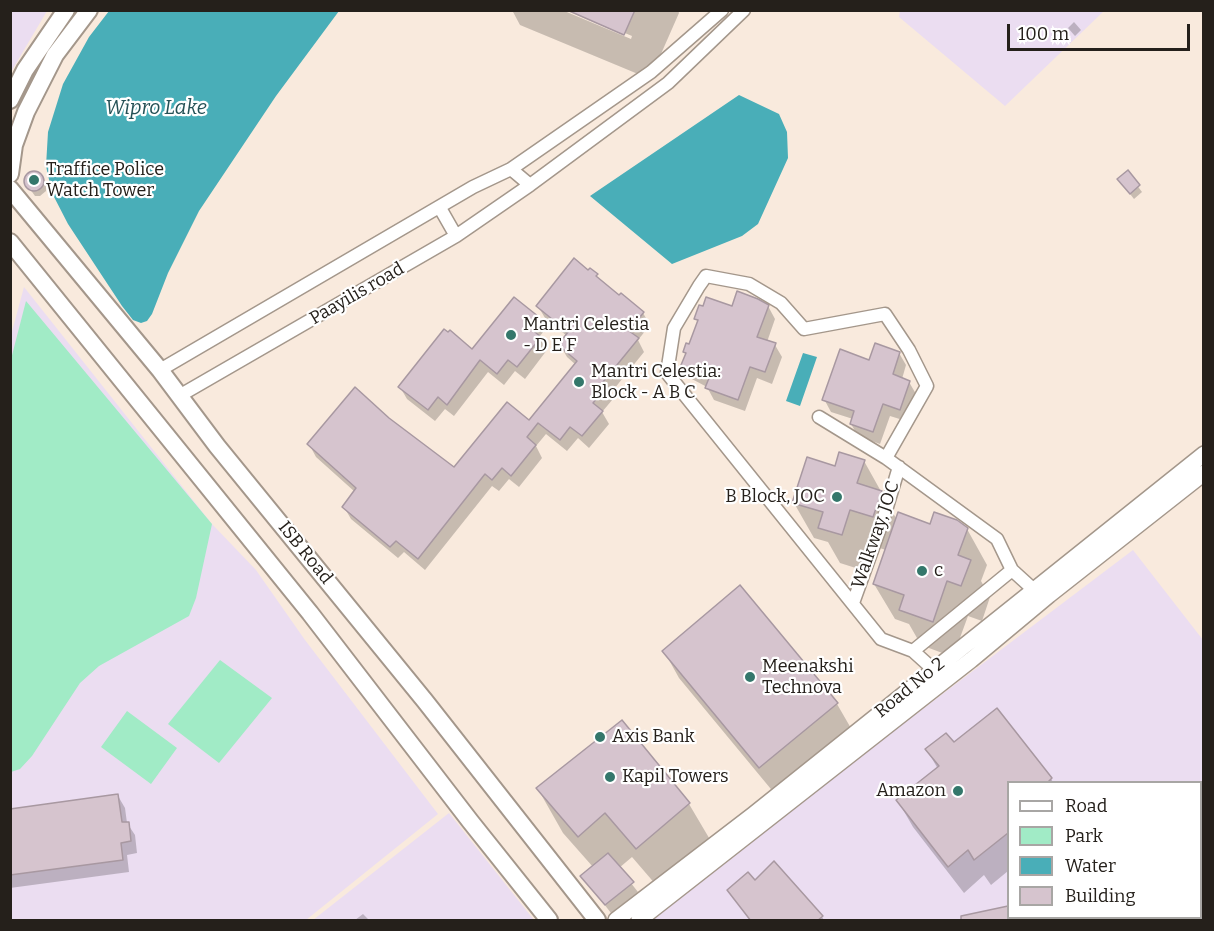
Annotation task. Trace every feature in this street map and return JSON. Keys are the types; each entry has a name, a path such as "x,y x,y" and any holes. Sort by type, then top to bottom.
{"main road":[{"path":"10,100 25,70 66,10"},
{"path":"10,174 14,145 31,102 55,55 89,10"},
{"path":"31,102 31,116 23,147 19,181 32,214"},
{"name":"ISB Road","path":"10,189 160,370 217,446 425,701 597,921"},
{"name":"ISB Road","path":"10,242 310,612 549,921"}],"street":[{"name":"Paayilis road","path":"160,370 473,188 511,169 651,72 722,10"},
{"name":"Paayilis road","path":"180,396 456,236 530,185 668,83 744,10"},
{"path":"511,169 530,185"},
{"path":"440,208 456,236"},
{"path":"886,458 927,386 909,350 885,314 804,329 781,303 748,284 706,276 674,328 667,373 881,639 913,651 934,670"},
{"path":"819,417 886,458 997,539 1012,570 1034,590"},
{"name":"Road No 2","path":"615,921 753,815 1203,454"},
{"name":"Walkway, JOC","path":"853,603 883,520 899,467"},
{"name":"Road No 2","path":"639,921 1203,473"},
{"path":"913,651 1012,570"}],"shaded area":[{"path":"900,10 1104,11 1005,106 899,17"},
{"path":"10,11 47,11 11,72"},
{"path":"24,287 212,524 256,570 305,640 438,814 306,920 11,920 10,339"},
{"path":"1133,550 1203,640 1203,920 652,920 781,816"},
{"path":"449,813 534,920 313,920"}],"green space":[{"path":"26,301 212,524 196,598 189,616 99,666 80,683 32,756 20,769 11,772 10,363"},
{"path":"220,660 272,698 219,763 168,724"},
{"path":"127,711 177,748 151,784 101,747"}],"water":[{"name":"Wipro Lake","path":"109,11 339,11 276,96 199,211 168,273 152,314 147,321 141,323 133,320 122,306 68,224 52,193 46,166 48,132 63,84 89,37"},
{"path":"739,95 779,114 787,132 788,158 758,224 742,236 672,264 590,196"},
{"path":"803,353 817,357 800,406 786,401"}],"building":[{"path":"567,10 635,10 624,35"},
{"path":"1128,170 1140,185 1130,194 1117,179"},
{"name":"Traffice Police Watch Tower","path":"34,171 41,174 44,181 41,188 34,191 27,188 24,181 27,174"},
{"path":"574,258 588,270 590,268 598,274 596,276 644,312 629,331 639,338 603,382 607,386 593,403 603,411 582,436 570,427 560,440 538,423 527,437 536,445 511,476 502,468 492,480 485,474 418,559 396,541 390,547 342,507 356,488 307,444 355,387 389,418 454,467 507,402 529,420 577,361 558,345 568,332 536,306"},
{"path":"737,291 769,305 757,337 776,343 765,372 750,367 738,400 705,388 709,378 681,365 686,353 683,352 686,343 689,344 698,320 694,319 699,305 703,306 706,297 732,306"},
{"name":"Mantri Celestia - D E F","path":"514,297 539,317 530,328 541,337 517,367 508,360 497,374 480,360 447,405 438,397 428,410 398,387 444,329 448,332 450,330 472,349"},
{"path":"875,343 900,352 893,374 910,381 900,410 883,404 873,432 850,424 854,411 822,400 840,349 869,360"},
{"name":"B Block, JOC","path":"839,452 865,460 857,483 882,491 873,517 850,510 842,535 818,528 823,512 792,503 807,457 835,466"},
{"name":"c","path":"898,512 930,524 934,512 957,520 968,528 958,555 971,560 961,586 947,581 933,622 899,610 904,595 873,584"},
{"name":"Meenakshi Technova","path":"740,585 838,703 759,768 662,651"},
{"name":"Amazon","path":"997,708 1052,778 1049,781 1007,781 1007,834 974,860 968,850 948,867 896,800 939,766 925,749 946,733 954,742"},
{"name":"Kapil Towers","path":"622,720 690,803 636,849 605,813 578,837 536,788"},
{"path":"118,794 122,822 129,822 131,841 121,843 123,860 10,875 10,809"},
{"path":"608,853 634,882 605,905 580,876"},
{"path":"774,861 823,916 817,921 751,921 727,890 748,872 755,880"},
{"path":"1007,906 1008,921 961,921 961,916"}],"place":[{"name":"Traffice Police Watch Tower","path":"34,180"},
{"name":"Mantri Celestia - D E F","path":"511,335"},
{"name":"Mantri Celestia: Block - A B C","path":"579,382"},
{"name":"B Block, JOC","path":"837,497"},
{"name":"c","path":"922,571"},
{"name":"Meenakshi Technova","path":"750,677"},
{"name":"Axis Bank","path":"600,737"},
{"name":"Kapil Towers","path":"610,777"},
{"name":"Amazon","path":"958,791"}]}
